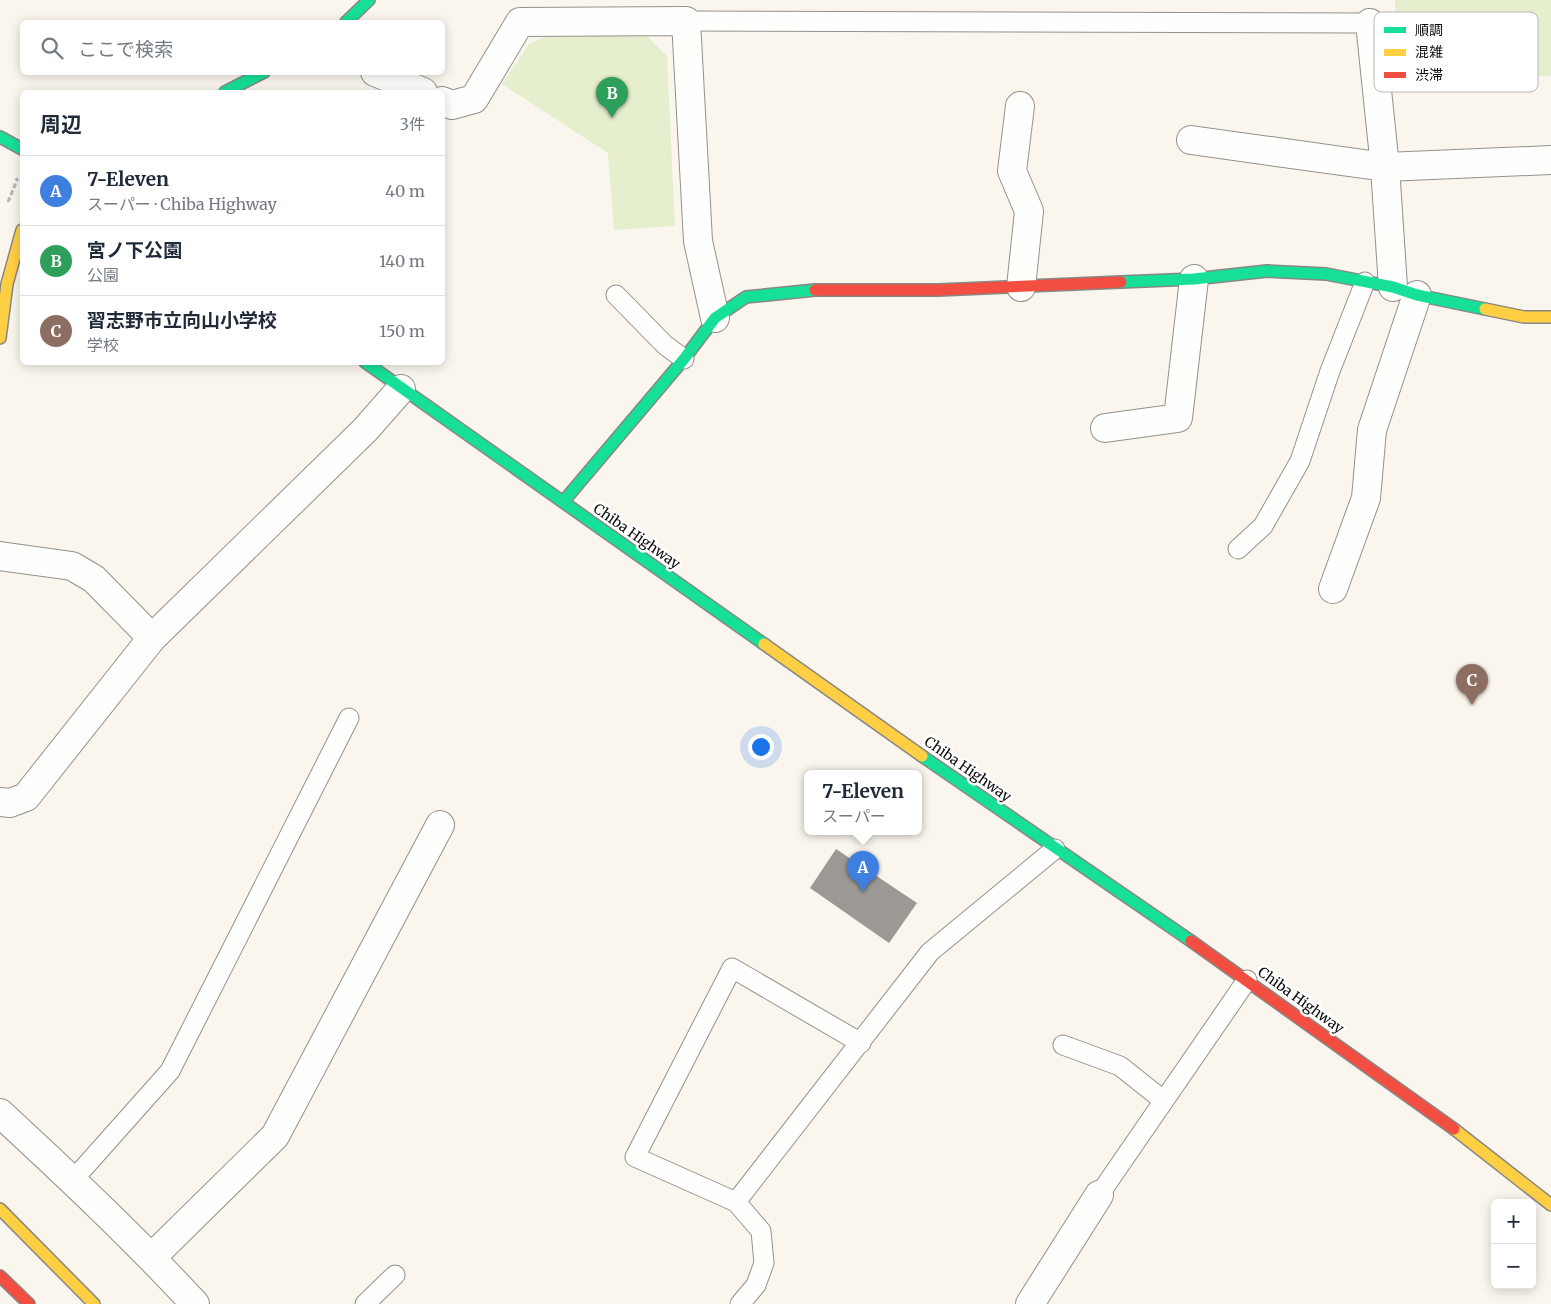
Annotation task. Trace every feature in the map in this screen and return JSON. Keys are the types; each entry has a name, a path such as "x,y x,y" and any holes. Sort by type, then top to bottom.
{"main road":[{"path":"348,20 369,0"},
{"path":"229,90 258,75"},
{"path":"0,137 20,148"},
{"path":"0,338 7,284 20,237"},
{"path":"563,502 684,359 715,318 746,296 818,290 939,290 1194,279 1267,271 1326,274 1524,317 1551,317"},
{"name":"Chiba Highway","path":"369,365 1055,849 1248,980 1436,1115 1551,1205"},
{"path":"0,1209 94,1304"},
{"path":"0,1276 29,1304"}],"street":[{"path":"445,102 452,105 474,99 520,22 686,21 698,241 715,318"},
{"path":"1370,23 1374,61"},
{"path":"383,75 418,90"},
{"path":"1332,589 1366,498 1372,430 1405,291 1385,167 1377,92"},
{"path":"1020,106 1012,170 1029,211 1021,287"},
{"path":"1191,140 1385,167 1551,160"},
{"path":"1104,428 1178,418 1194,279"},
{"path":"0,802 10,803 26,797 31,792 152,638 365,430 401,389"},
{"path":"0,556 72,566 94,579 152,638"},
{"path":"151,1258 275,1136 440,825"},
{"path":"0,1113 73,1180 195,1304"},
{"path":"1030,1304 1099,1195"}],"lane":[{"path":"686,21 1370,23"},
{"path":"1238,549 1263,526 1300,461 1330,371 1365,282"},
{"path":"616,295 665,345 684,359"},
{"path":"73,1180 170,1071 349,718"},
{"path":"736,1202 930,952 1055,849"},
{"path":"740,1304 756,1285 764,1263 761,1231 736,1202 635,1157 732,968 861,1043"},
{"path":"1099,1195 1248,980"},
{"path":"1064,1045 1120,1066 1164,1101"},
{"path":"365,1304 395,1275"}],"path":[{"path":"7,204 18,180 13,174"}],"green space":[{"path":"1395,0 1551,0 1551,76 1538,76 1538,12 1395,12"},
{"path":"642,31 667,56 675,226 614,230 608,153 502,84 529,44 555,32"}],"building":[{"path":"836,849 917,903 889,943 810,888"}],"traffic: fast":[{"path":"348,20 369,0"},
{"path":"229,90 258,75"},
{"path":"0,137 20,148"},
{"path":"1121,282 1194,279 1267,271 1326,274 1393,287 1417,295 1485,309"},
{"path":"563,502 684,359 715,318 746,297 815,290"},
{"path":"369,365 764,644"},
{"path":"922,756 1191,941"}],"traffic: slow":[{"path":"0,338 7,284 20,237"},
{"path":"1485,309 1524,317 1551,317"},
{"path":"764,644 922,756"},
{"path":"1454,1129 1551,1205"},
{"path":"0,1209 94,1304"}],"traffic: jam":[{"path":"815,290 939,290 1121,282"},
{"path":"1191,941 1454,1129"},
{"path":"0,1276 29,1304"}],"place":[{"name":"宮ノ下公園","path":"612,118"},
{"name":"習志野市立向山小学校","path":"1472,705"},
{"name":"7-Eleven","path":"863,892"}]}
